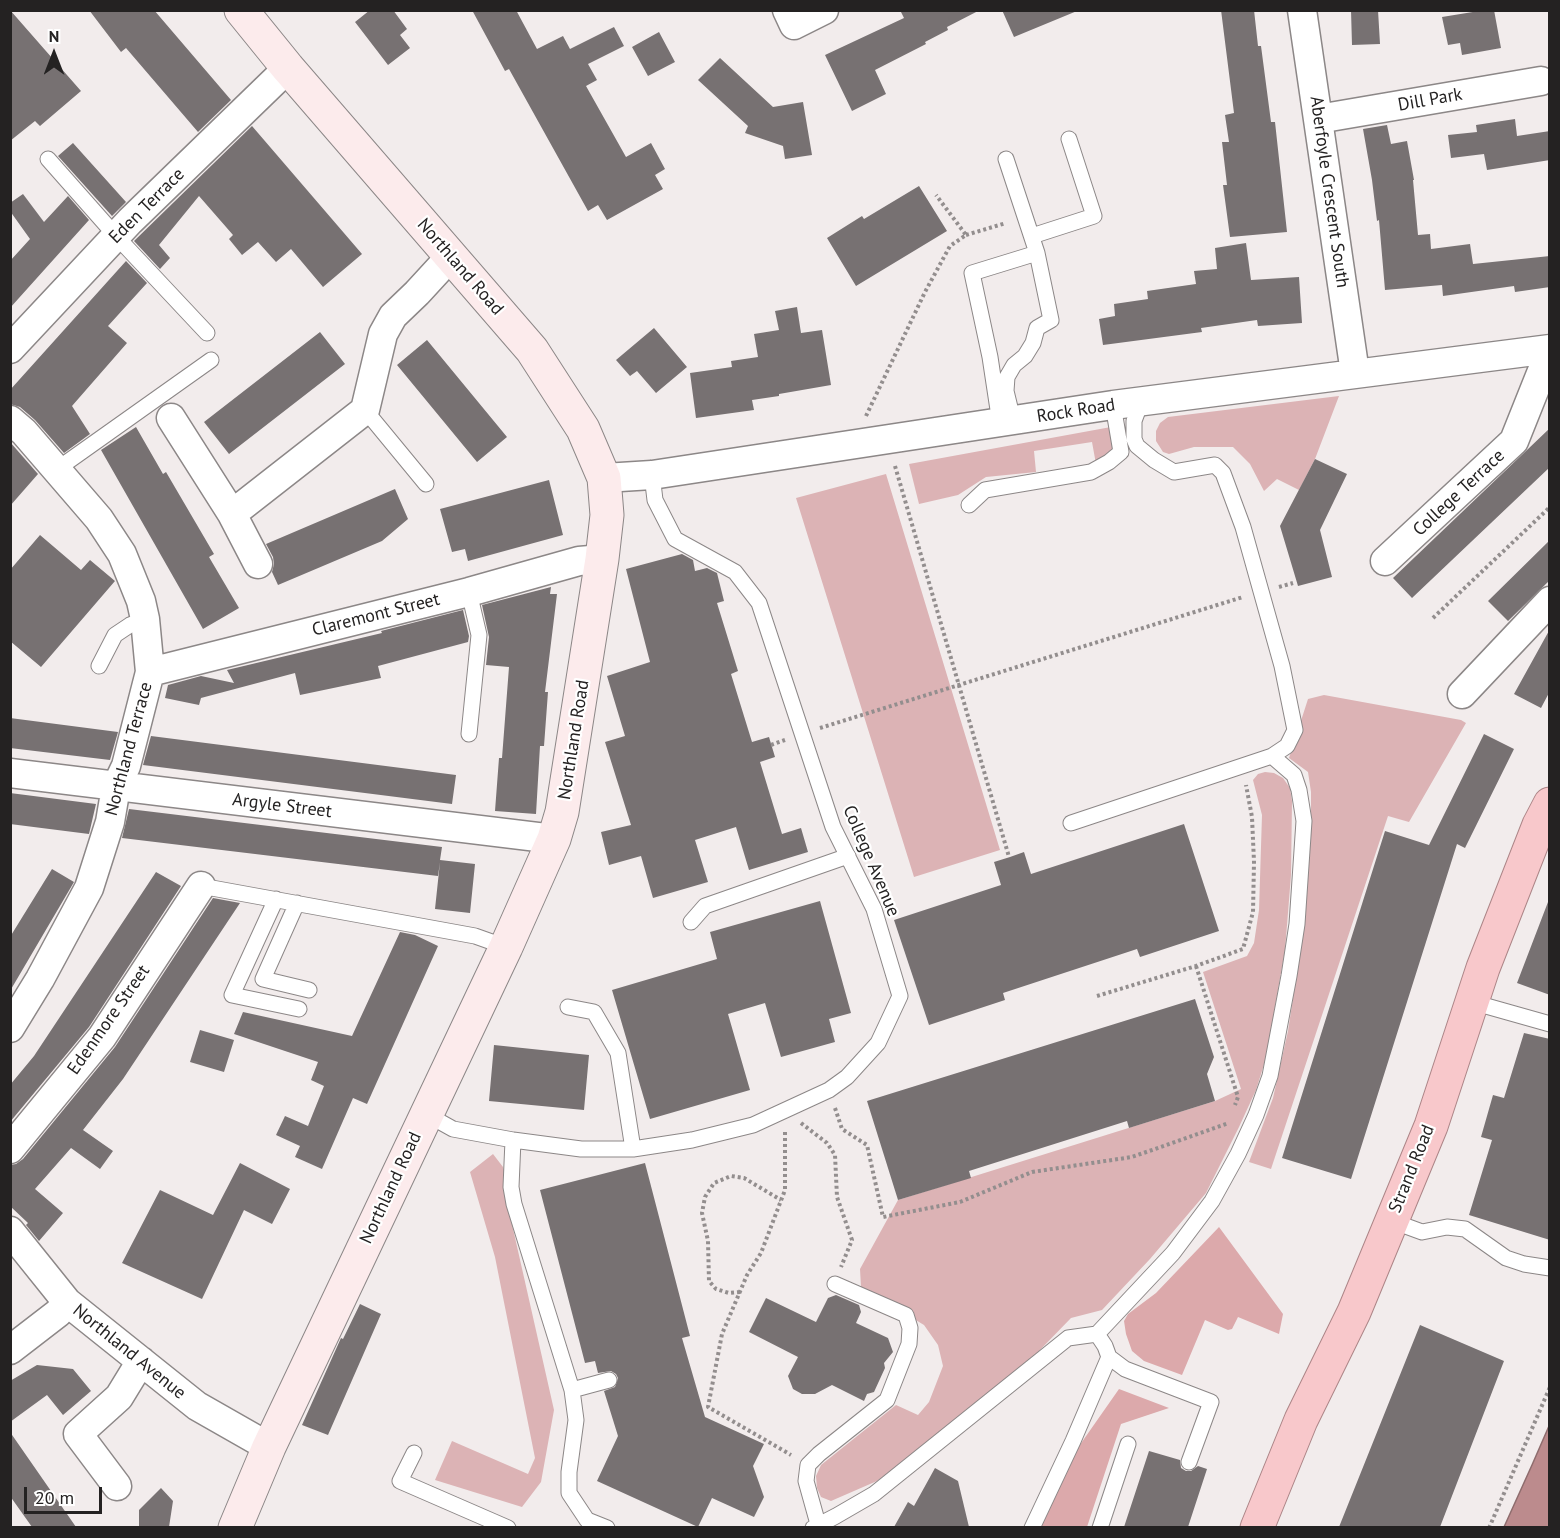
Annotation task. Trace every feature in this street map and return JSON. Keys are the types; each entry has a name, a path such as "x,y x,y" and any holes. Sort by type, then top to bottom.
{"highway":[{"name":"Strand Road","path":"1257,1527 1301,1420 1354,1312 1431,1126 1472,1002 1530,847 1550,804"}],"main road":[{"name":"Northland Road","path":"235,1527 269,1447 506,947 554,839 562,812 607,515 604,478 583,429 532,350 288,68 241,10"}],"street":[{"path":"787,10 794,25 824,10"},
{"name":"Aberfoyle Crescent South","path":"1302,10 1355,374"},
{"name":"Eden Terrace","path":"10,349 116,236 288,68"},
{"name":"Dill Park","path":"1318,119 1541,81"},
{"path":"232,514 365,410 383,334 393,316 451,256"},
{"name":"Rock Road","path":"604,478 652,475 851,447 1113,405 1550,350"},
{"name":"College Terrace","path":"1385,561 1514,441 1550,350"},
{"path":"171,418 232,514 258,564"},
{"name":"Northland Terrace","path":"10,420 24,432 99,519 122,554 141,601 150,672 126,766 116,787 110,822 89,888 40,980 10,1028"},
{"name":"Claremont Street","path":"150,672 469,592 579,561 602,559"},
{"path":"1462,694 1550,601"},
{"name":"Argyle Street","path":"10,773 554,839"},
{"name":"Edenmore Street","path":"10,1149 102,1037 201,885"},
{"name":"Northland Avenue","path":"10,1231 67,1302 197,1406 269,1447"},
{"path":"10,1350 58,1313 67,1302"},
{"path":"117,1486 78,1434 119,1397 141,1361"}],"lane":[{"path":"1032,236 1094,216 1069,139"},
{"path":"48,159 207,333"},
{"path":"1006,159 1037,252 1050,320 1037,328 1034,343 1026,356 1014,365 1007,376 1007,422"},
{"path":"1007,422 972,273 1037,252"},
{"path":"56,470 211,360"},
{"path":"1071,823 1272,756 1287,746 1295,730 1282,666 1243,527 1222,473 1215,465 1174,472 1137,446 1134,439 1134,421 1141,402"},
{"path":"969,505 986,490 1091,472 1109,462 1121,452 1113,405"},
{"path":"365,410 426,484"},
{"name":"College Avenue","path":"426,1114 453,1129 581,1149 633,1149 702,1138 753,1125 830,1090 847,1077 878,1043 900,996 874,909 833,827 759,603 735,572 675,539 655,500 652,475"},
{"path":"469,592 479,635 469,734"},
{"path":"99,666 115,635 145,619"},
{"path":"835,1284 906,1315 910,1328 909,1344 887,1400 808,1465 806,1481 816,1526 874,1494 1068,1338 1097,1334 1173,1253 1212,1201 1238,1154 1256,1115 1270,1076 1297,924 1304,821 1294,775 1272,756"},
{"path":"692,922 705,906 848,856"},
{"path":"201,885 475,936 506,947"},
{"path":"276,899 232,995 299,1009"},
{"path":"297,903 263,979 309,990"},
{"path":"1472,1002 1550,1024"},
{"path":"568,1007 594,1012 618,1053 633,1149"},
{"path":"513,1140 511,1186 514,1204 572,1390 576,1420 569,1472 569,1493 584,1524 607,1527"},
{"path":"1392,1221 1422,1232 1447,1227 1465,1229 1506,1258 1524,1264 1550,1268"},
{"path":"1097,1334 1109,1357 1125,1369 1211,1402 1189,1461"},
{"path":"1032,1527 1073,1441 1109,1357"},
{"path":"572,1390 609,1380"},
{"path":"1100,1527 1128,1444"},
{"path":"414,1453 400,1481 508,1527"}],"path":[{"path":"936,195 966,235"},
{"path":"851,447 925,292 951,246 966,235 1026,217"},
{"path":"887,441 1010,857"},
{"path":"1432,618 1550,507"},
{"path":"771,745 802,733 1261,592"},
{"path":"1097,996 1243,949 1252,912 1253,892 1252,817 1244,778 1248,764"},
{"path":"830,1090 842,1129 867,1145 884,1217 960,1202 1032,1172 1131,1156 1153,1149 1229,1123 1238,1097 1196,966"},
{"path":"785,1110 785,1190 761,1253 740,1292 722,1334 708,1407 808,1465"},
{"path":"785,1110 827,1143 835,1155 837,1197 852,1240 843,1257 835,1284"},
{"path":"740,1292 729,1293 716,1289 709,1281 708,1241 702,1213 705,1197 714,1183 731,1176 744,1178 781,1200"},
{"path":"1489,1527 1550,1387"}],"shaded area":[{"path":"1339,396 1315,459 1299,490 1277,479 1264,491 1250,464 1233,447 1194,447 1169,454 1163,452 1156,441 1156,431 1160,423 1168,417"},
{"path":"1111,427 1115,452 1096,464 1092,442 1034,451 1036,472 986,477 958,495 919,504 909,464"},
{"path":"886,474 1000,850 914,877 796,498"},
{"path":"1324,695 1461,720 1466,723 1409,822 1388,816 1271,1169 1249,1162 1273,1098 1288,1031 1301,946 1311,835 1311,792 1308,772 1289,758 1308,699"},
{"path":"1274,773 1283,778 1290,788 1292,801 1291,875 1285,950 1266,1058 1256,1090 1206,1193 1150,1259 1102,1310 1071,1318 1038,1352 944,1433 877,1481 831,1501 821,1497 817,1488 816,1476 821,1465 896,1405 918,1415 929,1402 943,1366 938,1345 924,1325 861,1287 860,1269 898,1200 1215,1101 1241,1089 1203,972 1247,956 1254,943 1259,910 1262,815 1253,780 1258,774"},
{"path":"493,1154 503,1167 506,1176 504,1189 554,1410 541,1482 522,1507 435,1480 452,1441 528,1474 535,1458 495,1257 470,1172"},
{"path":"1219,1227 1283,1314 1279,1334 1238,1317 1232,1329 1228,1330 1205,1320 1182,1375 1144,1361 1132,1351 1124,1321 1128,1314 1156,1293"},
{"path":"1119,1389 1169,1408 1121,1424 1087,1527 1038,1528 1077,1449"},
{"path":"1549,1426 1549,1527 1504,1527 1532,1465"}],"building":[{"path":"10,10 81,91 40,126 35,121 10,141"},
{"path":"89,10 154,10 231,100 198,132 126,48 121,52"},
{"path":"370,10 393,10 407,29 400,35 410,48 388,65 355,22"},
{"path":"472,10 516,10 537,49 563,36 570,49 614,27 624,46 588,64 597,80 586,86 626,157 651,143 665,169 655,175 663,189 607,220 598,205 588,211 509,69 505,71"},
{"path":"900,10 980,10 947,27 948,30 925,42 926,44 875,70 886,94 852,111 825,55 904,18"},
{"path":"1002,10 1077,10 1077,11 1014,37"},
{"path":"1221,10 1254,10 1271,122 1275,122 1287,232 1230,237 1223,185 1227,185 1222,142 1229,142 1225,115 1234,113"},
{"path":"1351,10 1378,10 1380,44 1352,45"},
{"path":"1494,10 1501,48 1462,55 1460,43 1448,45 1442,17"},
{"path":"659,32 675,62 648,76 632,47"},
{"path":"720,58 773,107 803,102 812,155 785,159 783,146 745,133 748,126 698,80"},
{"path":"1515,119 1517,136 1550,131 1550,160 1487,170 1484,154 1451,158 1448,135 1477,132 1476,125"},
{"path":"1387,125 1391,144 1407,141 1414,180 1418,235 1430,234 1431,249 1470,244 1473,264 1550,256 1550,287 1515,292 1514,286 1443,296 1442,285 1385,290 1379,220 1377,221 1363,129"},
{"path":"252,126 362,254 323,287 291,249 276,262 258,242 242,255 229,239 233,235 199,196 159,245 170,258 160,269 134,241"},
{"path":"73,143 126,202 112,216 58,156"},
{"path":"919,186 947,231 856,286 827,238 862,216 864,219"},
{"path":"23,194 44,222 68,196 89,220 10,308 10,261 30,239 10,211 10,203"},
{"path":"1246,243 1251,280 1299,277 1302,323 1258,326 1257,320 1201,328 1202,332 1103,345 1099,319 1115,316 1114,304 1148,299 1147,291 1196,284 1194,271 1217,269 1215,248"},
{"path":"126,261 147,283 108,326 127,343 72,406 90,434 64,453 35,420 20,407 10,404 10,390"},
{"path":"797,307 801,333 822,330 831,385 752,400 754,410 696,418 690,373 732,367 731,361 758,357 754,334 779,330 775,311"},
{"path":"654,328 687,367 656,393 637,371 630,376 616,360"},
{"path":"320,332 345,364 229,454 204,422"},
{"path":"427,340 507,437 477,462 397,365"},
{"path":"136,427 163,474 166,472 214,554 209,557 239,608 203,629 101,450"},
{"path":"1550,428 1550,467 1412,598 1393,578"},
{"path":"10,442 38,474 10,506"},
{"path":"1315,459 1347,474 1320,530 1332,577 1298,586 1280,526"},
{"path":"549,480 563,535 468,561 465,549 452,552 440,509"},
{"path":"395,489 408,519 382,541 278,585 272,572 273,557 266,544"},
{"path":"40,535 81,570 90,560 115,581 41,667 10,641 10,570"},
{"path":"1550,540 1550,580 1508,621 1488,601"},
{"path":"682,554 693,560 695,571 707,568 717,573 724,601 717,603 738,671 731,674 752,742 769,737 775,757 760,762 782,834 801,828 808,852 749,870 736,827 695,840 708,882 653,898 641,856 609,865 601,832 631,825 605,742 625,736 607,676 650,662 626,569"},
{"path":"551,587 550,594 557,594 545,692 548,692 544,746 540,746 536,814 495,811 499,758 502,758 509,667 486,665 489,637 482,605"},
{"path":"463,610 469,636 468,642 378,666 381,678 300,695 295,673 201,698 199,705 165,698 168,685 201,676 234,683 227,670 382,633 381,631"},
{"path":"1550,629 1550,691 1541,708 1514,694"},
{"path":"10,718 118,732 110,760 10,748"},
{"path":"1484,734 1514,749 1465,848 1457,844 1351,1179 1282,1158 1385,831 1429,845"},
{"path":"151,736 456,775 452,804 143,765"},
{"path":"10,793 96,804 89,834 10,824"},
{"path":"129,809 442,847 440,860 475,864 470,913 435,909 440,862 438,876 122,838"},
{"path":"1184,824 1219,931 1140,957 1137,949 1003,993 1005,1000 929,1025 894,920 1001,885 994,862 1024,852 1031,874"},
{"path":"52,869 74,882 10,991 10,937"},
{"path":"156,872 181,886 89,1027 10,1122 10,1085 34,1056"},
{"path":"213,898 240,903 123,1079 83,1130 113,1151 100,1169 71,1148 35,1189 63,1213 39,1241 26,1225 28,1223 10,1206 10,1165 23,1159 115,1047"},
{"path":"820,901 851,1013 829,1019 835,1042 781,1057 765,1003 728,1014 750,1090 650,1119 612,990 717,959 710,932"},
{"path":"1548,902 1550,903 1550,995 1517,983"},
{"path":"400,932 415,935 438,946 367,1104 353,1098 322,1169 295,1157 300,1146 276,1135 285,1116 308,1126 324,1086 311,1080 318,1062 234,1034 243,1012 352,1036"},
{"path":"1195,999 1214,1057 1207,1074 1215,1101 1129,1128 1127,1121 969,1171 971,1178 898,1200 867,1101"},
{"path":"200,1030 234,1040 224,1072 190,1062"},
{"path":"1524,1033 1550,1039 1550,1240 1469,1215 1492,1140 1481,1137 1493,1095 1504,1098"},
{"path":"494,1045 589,1055 584,1110 489,1101"},
{"path":"240,1163 290,1189 272,1224 244,1210 202,1299 122,1263 160,1190 213,1215"},
{"path":"645,1163 690,1336 682,1338 705,1417 764,1444 753,1466 764,1497 754,1517 712,1498 698,1527 597,1481 618,1436 604,1391 615,1387 618,1378 611,1371 598,1373 595,1361 585,1363 540,1190"},
{"path":"836,1295 859,1305 861,1312 856,1323 888,1338 893,1352 884,1363 885,1368 874,1392 867,1394 864,1401 832,1385 815,1394 802,1394 793,1389 788,1376 798,1357 749,1332 766,1298 816,1322 828,1298"},
{"path":"360,1304 381,1314 328,1435 302,1425 341,1338 343,1339"},
{"path":"1420,1325 1504,1361 1440,1527 1339,1527"},
{"path":"37,1365 73,1369 91,1391 63,1415 47,1395 10,1422 10,1381"},
{"path":"10,1432 76,1527 32,1527 10,1496"},
{"path":"1149,1451 1180,1460 1181,1468 1186,1471 1191,1471 1198,1466 1207,1469 1188,1527 1124,1527"},
{"path":"935,1468 958,1481 969,1527 894,1527 908,1502 914,1506"},
{"path":"161,1488 173,1501 169,1527 139,1527 139,1510"}]}
